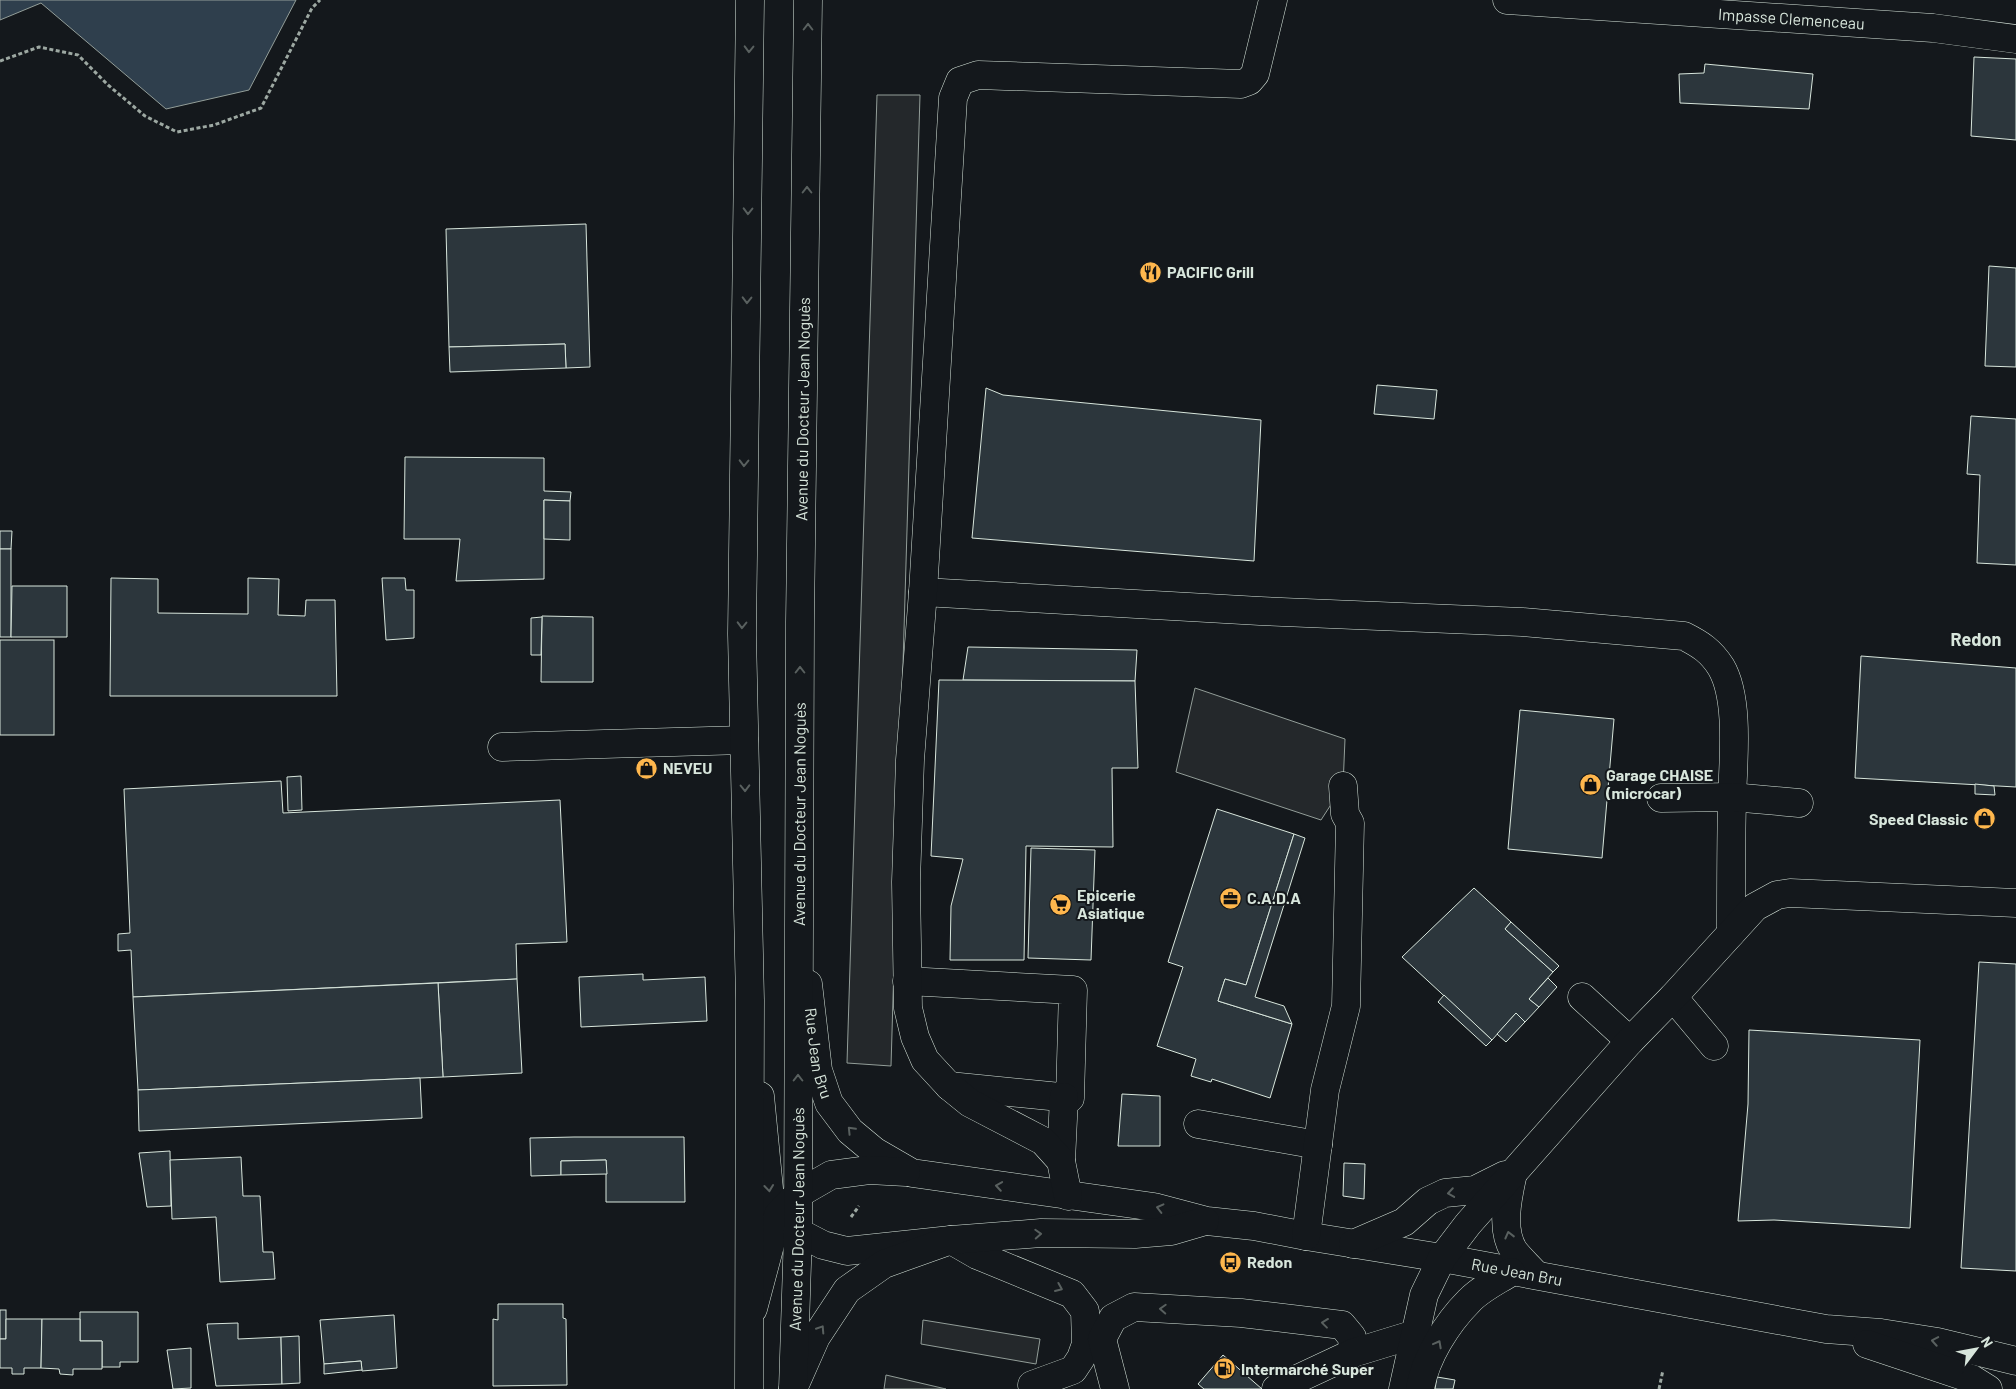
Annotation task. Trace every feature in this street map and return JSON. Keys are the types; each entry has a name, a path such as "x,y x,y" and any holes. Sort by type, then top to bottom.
{"main road":[{"path":"749,1389 750,1000 742,634 750,0"},
{"name":"Avenue du Docteur Jean Noguès","path":"793,1389 788,1223 798,1194 798,893 807,238 808,0"},
{"path":"1061,1161 1043,1141 970,1102 949,1086 925,1060 915,1037 908,1008 906,882 910,760 923,592 953,98 960,81 978,74 1241,84 1249,81 1255,74 1274,0"},
{"name":"Impasse Clemenceau","path":"1507,0 1934,28 2016,39"},
{"path":"923,592 1240,610 1522,622 1684,636 1707,648 1722,668 1730,693 1735,754 1732,797 1731,933"},
{"path":"502,747 744,740"},
{"path":"1306,1236 1325,1090 1346,1006 1350,823 1345,814 1343,786"},
{"path":"1662,798 1732,797 1799,803"},
{"name":"Rue Jean Bru","path":"798,893 818,1070 829,1103 850,1131 874,1151 912,1173"},
{"path":"1409,1388 1415,1334 1424,1294 1442,1258 1513,1171 1630,1041 1755,907 1777,895 1790,893 2016,903"},
{"path":"907,981 1073,990 1070,1098 949,1086"},
{"path":"1582,997 1630,1041"},
{"path":"1673,997 1714,1046"},
{"path":"750,1000 770,1199 788,1223 750,1321"},
{"path":"1064,1097 1061,1161 1068,1196"},
{"path":"1198,1124 1318,1146"},
{"name":"Rue Jean Bru","path":"798,1194 831,1175 869,1170 912,1173 1154,1207 1207,1221 1254,1226 1442,1258 1826,1329 1881,1333 1938,1342 2016,1361"},
{"path":"1353,1244 1404,1222 1428,1202 1445,1193 1475,1190 1513,1171"},
{"path":"1409,1388 1422,1375 1443,1336 1470,1300 1523,1273 1513,1249 1505,1215 1513,1171"},
{"name":"Rue Jean Bru","path":"788,1223 823,1245 847,1251 1041,1233 1135,1234 1171,1231 1207,1221"},
{"path":"951,1240 977,1255 1072,1294 1085,1311 1086,1344 1073,1370 1040,1387"},
{"name":"Rue Jean Bru","path":"793,1389 816,1337 847,1290 884,1264 951,1240"},
{"path":"1115,1389 1102,1339 1113,1318 1134,1307 1241,1313 1342,1325 1352,1337 1353,1353"},
{"name":"Rue Jean Bru","path":"1826,1329 1972,1380 1988,1389"},
{"path":"1276,1389 1353,1353 1415,1334"}],"path":[{"path":"0,61 40,47 78,55 108,85 145,116 177,132 214,125 261,108 312,8 320,0"},
{"path":"1659,1389 1663,1370"}],"shaded area":[{"path":"877,95 920,95 891,1066 847,1063"},
{"path":"1195,688 1345,739 1343,786 1321,820 1176,772"},
{"path":"923,1320 1040,1339 1036,1364 921,1344"},
{"path":"886,1375 946,1389 884,1389"}],"water":[{"path":"0,0 296,0 249,90 166,109 41,3 0,20"}],"building":[{"path":"1974,57 2016,59 2016,140 1971,136"},
{"path":"1705,64 1813,74 1809,109 1680,103 1679,74 1704,73"},
{"path":"586,224 590,367 566,368 565,344 449,347 446,229"},
{"path":"1989,266 2016,268 2016,367 1985,366"},
{"path":"565,344 566,368 450,372 449,347"},
{"path":"1377,385 1437,390 1434,419 1374,414"},
{"path":"986,388 1003,395 1261,420 1254,561 972,538"},
{"path":"1971,416 2016,419 2016,565 1977,563 1980,475 1967,474"},
{"path":"405,457 544,458 544,491 571,492 570,501 544,500 544,579 456,581 460,539 404,539"},
{"path":"544,500 570,501 570,540 544,539"},
{"path":"0,531 12,531 11,549 0,549"},
{"path":"0,549 11,549 11,637 0,637"},
{"path":"111,578 158,579 158,613 248,614 248,578 279,579 278,615 305,616 306,600 335,600 337,696 110,696"},
{"path":"382,578 405,578 406,590 414,590 414,638 386,640"},
{"path":"12,586 67,586 67,637 11,637"},
{"path":"542,616 593,617 593,682 541,682"},
{"path":"542,617 541,655 531,655 531,618"},
{"path":"0,640 54,640 54,735 0,735"},
{"path":"968,647 1137,650 1135,681 963,680"},
{"path":"1861,656 2016,668 2016,787 1855,778"},
{"path":"939,680 1135,681 1138,768 1112,768 1113,847 1026,846 1024,960 950,960 951,906 963,859 931,856"},
{"path":"1520,710 1614,719 1602,858 1508,849"},
{"path":"301,776 302,810 288,811 287,777"},
{"path":"281,781 283,813 560,800 567,942 516,944 517,979 133,997 131,950 118,951 118,934 130,933 124,789"},
{"path":"1975,784 1994,786 1995,795 1975,794"},
{"name":"C.A.D.A","path":"1217,809 1294,834 1246,985 1225,979 1218,1001 1292,1024 1270,1098 1212,1079 1211,1082 1191,1076 1196,1059 1157,1046 1183,967 1168,962"},
{"path":"1294,834 1305,838 1255,997 1284,1006 1292,1024 1218,1001 1225,979 1246,985"},
{"name":"Epicerie Asiatique","path":"1031,848 1095,850 1091,960 1028,958"},
{"path":"1474,888 1511,922 1505,929 1553,972 1529,999 1539,1007 1525,1022 1516,1013 1492,1040 1402,957"},
{"path":"1511,922 1559,966 1553,972 1505,929"},
{"path":"1979,962 2016,964 2016,1271 1961,1268"},
{"path":"643,974 643,980 705,977 707,1021 581,1027 579,977"},
{"path":"1548,978 1557,987 1539,1007 1529,999"},
{"path":"517,979 522,1073 443,1077 438,983"},
{"path":"438,983 443,1077 138,1090 133,997"},
{"path":"1444,995 1492,1040 1486,1046 1438,1002"},
{"path":"1516,1013 1525,1022 1506,1042 1497,1034"},
{"path":"1749,1030 1920,1040 1910,1228 1774,1220 1738,1221 1748,1104"},
{"path":"420,1078 422,1118 139,1131 138,1090"},
{"path":"1122,1094 1160,1096 1160,1146 1118,1146"},
{"path":"684,1137 685,1202 606,1202 606,1160 561,1161 561,1175 531,1176 530,1138"},
{"path":"170,1151 171,1206 147,1207 139,1153"},
{"path":"241,1157 243,1196 260,1196 263,1252 273,1252 275,1279 220,1282 216,1217 172,1219 170,1160"},
{"path":"606,1160 607,1174 561,1175 561,1161"},
{"path":"1344,1163 1365,1164 1364,1199 1343,1196"},
{"path":"498,1304 563,1304 563,1318 566,1319 567,1385 493,1386 493,1319 498,1320"},
{"path":"0,1310 6,1310 6,1339 0,1339"},
{"path":"80,1312 138,1312 138,1362 120,1362 120,1367 102,1367 102,1341 80,1341"},
{"path":"394,1315 397,1368 362,1371 361,1361 324,1364 320,1320"},
{"path":"6,1319 42,1319 41,1368 24,1368 24,1374 12,1374 12,1368 0,1368 0,1339 6,1339"},
{"path":"42,1319 80,1319 80,1341 102,1341 102,1369 73,1369 73,1375 60,1374 59,1369 41,1368"},
{"path":"238,1323 238,1339 281,1337 282,1384 216,1386 207,1324"},
{"path":"299,1336 300,1383 282,1384 281,1337"},
{"path":"191,1348 191,1388 173,1389 167,1350"},
{"name":"Intermarché Super","path":"1223,1355 1262,1389 1204,1389 1198,1384"},
{"path":"361,1361 362,1370 324,1374 324,1364"},
{"path":"1437,1377 1455,1380 1453,1389 1435,1389"}],"place":[{"name":"PACIFIC Grill","path":"1151,272"},
{"name":"NEVEU","path":"647,768"},
{"name":"Garage CHAISE (microcar)","path":"1590,784"},
{"name":"Speed Classic","path":"1984,819"},
{"name":"C.A.D.A","path":"1231,898"},
{"name":"Epicerie Asiatique","path":"1061,904"},
{"name":"Redon","path":"1231,1262"},
{"name":"Intermarché Super","path":"1225,1369"}],"district":[{"name":"Redon","path":"1976,640"}]}
